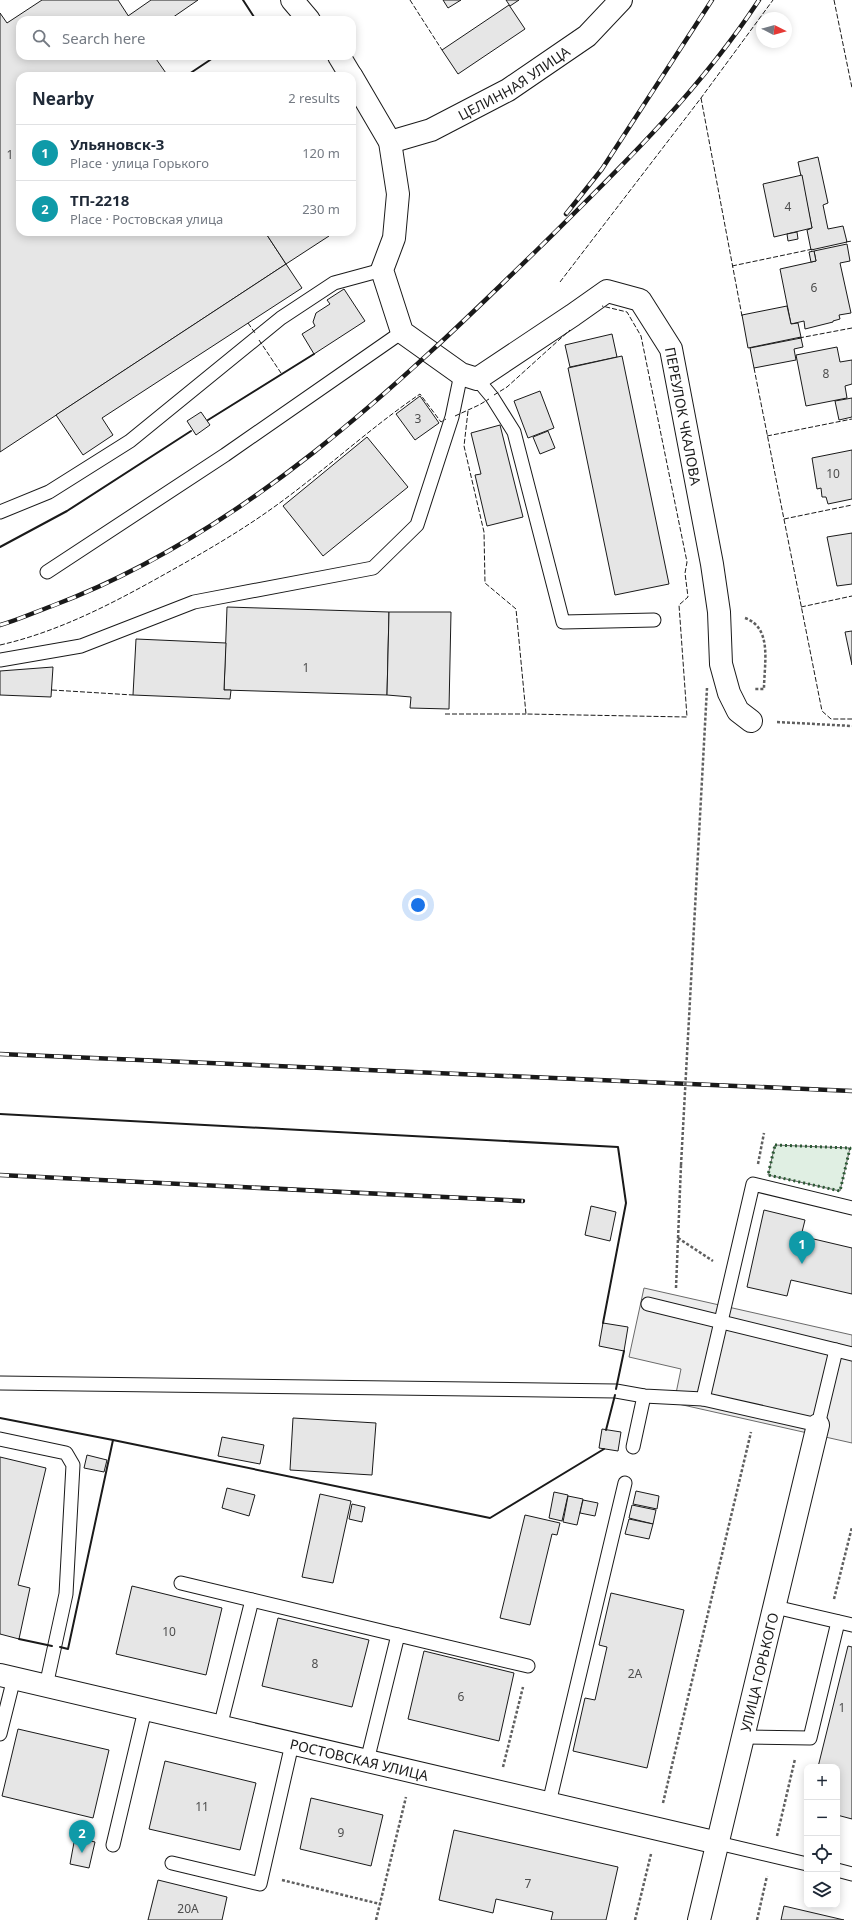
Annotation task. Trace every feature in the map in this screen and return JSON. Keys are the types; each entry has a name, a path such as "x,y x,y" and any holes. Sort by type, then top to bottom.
{"street":[{"path":"292,0 306,16"},
{"name":"ЦЕЛИННАЯ УЛИЦА","path":"390,142 430,130 508,90 587,36 621,0"},
{"path":"341,60 349,72"},
{"path":"356,84 390,142 398,194 394,238 382,270 402,332 469,376"},
{"name":"ПЕРЕУЛОК ЧКАЛОВА","path":"469,376 573,316 607,291 640,300 672,349 712,564 719,612 721,664 729,693 738,711 751,721"},
{"name":"УЛИЦА ГОРЬКОГО","path":"700,1920 818,1425"},
{"name":"РОСТОВСКАЯ УЛИЦА","path":"7,1677 718,1843"}],"lane":[{"path":"0,512 49,492 130,441 281,318 334,283 382,270"},
{"path":"46,572 225,455 402,332"},
{"path":"0,660 81,646 194,602 373,568 417,525 452,417 469,376 492,397 514,432 563,622 654,620"},
{"path":"703,1399 753,1184 852,1208"},
{"path":"648,1304 852,1354"},
{"path":"0,1383 616,1391 644,1396 703,1399 818,1425 836,1350"},
{"path":"633,1447 644,1396"},
{"path":"0,1439 66,1453 73,1465 66,1594 46,1686"},
{"path":"549,1803 625,1483"},
{"path":"181,1583 528,1666"},
{"path":"220,1727 252,1600"},
{"path":"744,1737 810,1738 847,1623 774,1607"},
{"path":"367,1761 398,1635"},
{"path":"0,1734 7,1677"},
{"path":"113,1845 145,1710"},
{"path":"172,1863 260,1884 292,1744"},
{"path":"718,1843 804,1863"},
{"path":"840,1871 852,1874"}],"path":[{"path":"675,1311 681,1165 707,688"},
{"path":"751,721 852,726"},
{"path":"753,1184 764,1133"},
{"path":"678,1238 732,1273"},
{"path":"635,1920 756,1411"},
{"path":"834,1602 852,1527"},
{"path":"498,1791 528,1666"},
{"path":"376,1920 412,1771"},
{"path":"262,1875 380,1904"}],"green space":[{"path":"775,1145 850,1148 840,1191 768,1175"}],"shaded area":[{"path":"644,1288 852,1335 852,1443 674,1403 681,1369 629,1357"}],"building":[{"path":"42,0 118,0 128,16 18,16"},
{"path":"151,0 198,0 175,16 128,16"},
{"path":"443,0 461,0 448,8"},
{"path":"506,0 519,0 510,6"},
{"path":"509,5 525,29 458,74 442,50"},
{"path":"0,13 7,23 16,17 16,60 157,60 165,72 16,72 16,236 268,236 286,264 0,452"},
{"path":"818,157 828,203 823,205 828,229 843,226 847,242 811,250 807,230 812,228 798,162"},
{"path":"802,175 812,228 774,237 763,184"},
{"path":"797,232 798,239 788,241 787,234"},
{"path":"268,236 329,236 286,264"},
{"path":"847,244 850,261 840,263 851,313 839,315 840,319 833,322 805,329 804,321 791,324 780,269 816,261 814,251"},
{"path":"814,251 816,261 811,262 809,252"},
{"path":"286,264 302,288 102,418 113,435 83,455 56,415"},
{"path":"344,289 365,321 314,354 302,334 315,326 313,322 316,313 330,304 327,300"},
{"path":"787,306 791,324 798,323 801,337 748,348 742,315"},
{"path":"612,334 617,357 570,367 565,345"},
{"path":"801,338 803,347 794,349 796,360 754,368 750,348"},
{"path":"837,347 840,362 852,360 852,384 845,386 847,398 806,406 796,355"},
{"path":"622,356 669,584 615,595 568,368"},
{"path":"540,391 554,428 528,438 514,401"},
{"path":"420,396 439,423 415,440 396,414"},
{"path":"852,398 852,417 839,420 835,401"},
{"path":"201,412 210,425 196,435 187,421"},
{"path":"500,425 523,517 487,526 475,475 481,474 471,433"},
{"path":"548,431 555,448 540,454 533,437"},
{"path":"367,437 408,487 323,556 283,506"},
{"path":"852,450 852,499 828,504 826,497 822,497 821,488 817,489 812,458"},
{"path":"852,533 852,584 837,586 827,537"},
{"path":"227,607 389,612 387,695 224,690"},
{"path":"389,612 451,612 449,709 410,708 411,697 387,695"},
{"path":"852,631 852,665 845,632"},
{"path":"136,639 226,643 224,690 231,690 230,699 133,695"},
{"path":"53,667 51,697 0,695 0,671"},
{"path":"591,1206 616,1212 610,1241 585,1235"},
{"path":"764,1210 805,1220 801,1236 852,1248 852,1294 791,1280 787,1296 747,1287"},
{"path":"603,1323 628,1327 624,1351 599,1346"},
{"path":"293,1418 376,1423 372,1475 290,1470"},
{"path":"602,1429 621,1432 618,1451 599,1448"},
{"path":"222,1437 264,1445 260,1464 218,1456"},
{"path":"87,1455 107,1460 104,1472 84,1468"},
{"path":"0,1457 46,1468 18,1585 30,1588 19,1639 0,1634"},
{"path":"227,1488 255,1495 249,1516 222,1508"},
{"path":"636,1491 659,1496 657,1509 633,1504"},
{"path":"554,1492 568,1495 562,1521 549,1518"},
{"path":"320,1494 351,1501 333,1583 302,1577"},
{"path":"568,1496 583,1499 577,1525 563,1522"},
{"path":"583,1500 598,1503 595,1516 580,1513"},
{"path":"352,1504 365,1507 362,1522 349,1519"},
{"path":"632,1505 656,1510 653,1524 629,1518"},
{"path":"525,1515 560,1523 557,1535 552,1534 530,1625 500,1618"},
{"path":"629,1519 653,1524 649,1539 625,1534"},
{"path":"132,1586 222,1608 206,1675 116,1654"},
{"path":"611,1593 684,1610 647,1768 573,1751 585,1698 595,1700 607,1647 599,1645"},
{"path":"278,1618 369,1640 352,1707 262,1686"},
{"path":"848,1646 852,1647 852,1819 840,1816 840,1764 819,1764"},
{"path":"424,1651 514,1673 499,1741 408,1719"},
{"path":"18,1729 109,1750 93,1818 2,1796"},
{"path":"165,1761 256,1783 240,1850 149,1829"},
{"path":"311,1798 383,1815 371,1866 300,1849"},
{"path":"454,1830 618,1867 606,1920 551,1920 553,1912 496,1899 493,1913 439,1900"},
{"path":"75,1837 95,1842 89,1868 70,1864"},
{"path":"158,1880 227,1897 222,1920 148,1920"},
{"path":"784,1906 844,1920 781,1920"}],"railway":[{"path":"566,214 602,169 712,0"},
{"path":"0,625 52,606 122,576 189,539 252,498 314,452 373,404 486,300 628,159 684,98 710,67 759,0"},
{"path":"0,1054 852,1091"},
{"path":"0,1175 523,1201"}],"hedge":[{"path":"775,1145 850,1148 840,1191 768,1175 775,1145"}],"fence":[{"path":"410,0 442,50"},
{"path":"560,282 701,98 773,0"},
{"path":"834,0 852,88"},
{"path":"701,98 742,316"},
{"path":"846,242 852,241"},
{"path":"732,266 813,249"},
{"path":"468,411 464,446 484,532 485,583 516,609 526,714 687,717 679,605 688,597 685,573 687,562 641,336 627,312 602,306"},
{"path":"248,323 255,333"},
{"path":"799,338 852,328"},
{"path":"494,395 507,387 570,330"},
{"path":"259,340 281,373"},
{"path":"754,368 822,711 831,719 852,719"},
{"path":"0,645 46,632 90,613 153,581 221,542 287,498 381,422 420,394 441,422 446,419"},
{"path":"455,416 489,399"},
{"path":"767,436 852,419"},
{"path":"784,519 852,505"},
{"path":"801,607 852,596"},
{"path":"52,690 133,695"},
{"path":"445,714 526,714"}],"wall":[{"path":"243,0 253,16"},
{"path":"192,72 210,60"},
{"path":"208,420 314,354"},
{"path":"0,547 67,511 191,431"},
{"path":"0,1114 618,1147 626,1203 603,1323"},
{"path":"616,1389 624,1351"},
{"path":"606,1430 615,1395"},
{"path":"0,1418 113,1440 68,1649 60,1647"},
{"path":"113,1440 490,1518 604,1449"},
{"path":"19,1639 52,1646"}],"place":[{"name":"Ульяновск-3","path":"802,1264"},
{"name":"ТП-2218","path":"82,1853"}]}
